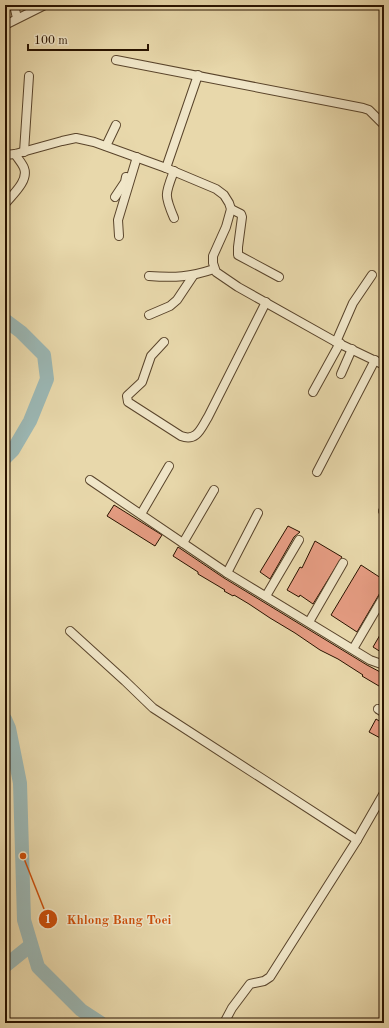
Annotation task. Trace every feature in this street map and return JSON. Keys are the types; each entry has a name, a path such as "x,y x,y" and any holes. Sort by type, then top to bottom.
{"street":[{"path":"14,5 17,18"},
{"path":"5,24 45,5"},
{"path":"116,60 363,108 369,110 384,125"},
{"path":"174,218 166,198 170,169 198,75"},
{"path":"24,152 29,76"},
{"path":"106,146 116,125"},
{"path":"5,155 24,152 76,138 94,142 170,169 216,189 224,195 229,203 230,209 226,227 214,256 213,263 216,272 238,287 338,343 384,365"},
{"path":"5,204 23,181 24,176 24,169 15,154"},
{"path":"116,197 125,182 134,156"},
{"path":"119,236 118,220 134,156"},
{"path":"230,209 241,214 242,217 238,255 279,277"},
{"path":"150,276 172,278 193,276 214,269"},
{"path":"313,392 338,343 353,303 372,274"},
{"path":"149,315 170,306 177,300 193,276"},
{"path":"164,342 151,356 142,382 127,396 128,402 181,436 191,438 199,432 208,417 266,302"},
{"path":"341,374 352,350"},
{"path":"317,472 375,360"},
{"path":"140,514 169,466"},
{"path":"90,480 228,573 370,660 384,665"},
{"path":"183,543 214,490"},
{"path":"228,573 258,513"},
{"path":"266,596 299,540"},
{"path":"309,622 343,563"},
{"path":"353,649 384,596"},
{"path":"70,631 125,680 153,708 357,840"},
{"path":"224,1023 240,996 250,984 264,981 270,977 357,840 384,793"}],"building":[{"path":"114,505 162,535 155,546 107,516"},
{"path":"288,526 300,532 294,537 270,579 260,572"},
{"path":"315,541 342,557 313,604 300,595 299,597 287,590 300,567 302,568"},
{"path":"178,547 224,578 384,674 384,689 338,659 320,650 249,604 224,591 225,590 198,574 198,572 173,556"},
{"path":"361,565 384,580 384,586 357,632 331,615"},
{"path":"384,628 384,654 373,647"},
{"path":"376,719 384,724 384,740 369,732"}],"waterway":[{"path":"5,320 21,332 44,355 47,379 30,421 13,450 5,458"},
{"path":"5,719 9,728 20,783 24,920 38,967 81,1010 101,1023"},
{"path":"5,966 31,945"}],"place":[{"name":"Khlong Bang Toei","path":"23,856"}]}
